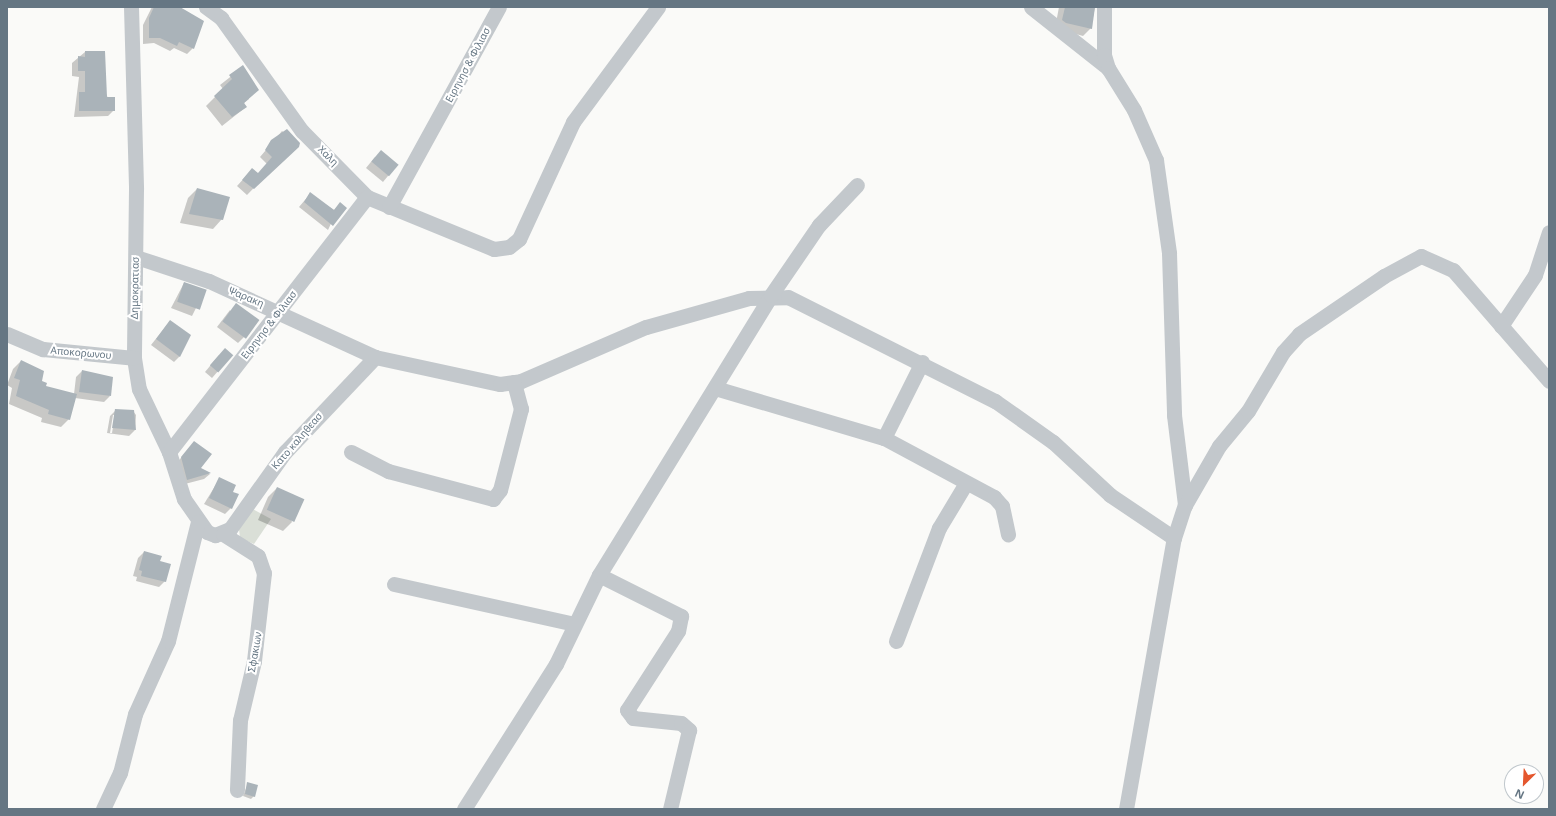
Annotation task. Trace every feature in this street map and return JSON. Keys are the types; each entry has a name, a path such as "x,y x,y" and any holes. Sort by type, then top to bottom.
{"street":[{"name":"Δημοκρατιασ","path":"131,7 136,256 134,358 139,389 169,452 184,499 198,522 207,532 224,533"},
{"name":"Χαλη","path":"206,7 220,18 294,121 367,197 494,249 509,247 519,240 573,122 658,7"},
{"name":"Ειρηνησ & Φιλιασ","path":"389,207 498,7"},
{"path":"1031,7 1108,68"},
{"path":"1104,7 1104,55 1108,68 1134,110 1156,160 1169,253 1174,415 1185,505"},
{"path":"464,809 556,664 599,575 771,295 819,225 857,185"},
{"name":"Ειρηνησ & Φιλιασ","path":"169,452 367,197"},
{"path":"1501,326 1535,275 1549,232"},
{"name":"Ψαρακη","path":"136,256 209,280 279,311 375,357 500,384 514,382"},
{"path":"1126,809 1174,538 1185,505 1219,446 1248,411 1283,352 1299,334 1411,260 1431,258 1453,270 1549,381"},
{"path":"351,452 388,471 493,499 500,490 521,409 514,382 646,326 749,298 771,295 804,303 922,362 1002,406 1053,442 1110,496 1174,538"},
{"name":"Αποκορωνου","path":"7,334 43,350 134,358"},
{"name":"Κατο καληθεασ","path":"224,533 285,452 375,357"},
{"path":"884,438 922,362"},
{"path":"715,388 884,438 966,483 1002,506 1008,534"},
{"path":"896,641 939,528 966,483"},
{"path":"104,809 120,773 135,714 168,641 198,522"},
{"name":"Σφακιων","path":"224,533 258,556 264,573 254,661 240,720 237,790"},
{"path":"599,575 681,616 678,631 627,710 633,718 681,723 689,730 670,809"},
{"path":"394,584 575,624"}],"shaded area":[{"path":"251,508 271,519 254,544 240,538 239,529"}],"building":[{"path":"154,7 180,7 204,21 194,49 179,42 177,46 160,38 149,38 149,18"},
{"path":"1065,7 1095,7 1092,29 1066,23 1062,20"},
{"path":"85,51 105,51 107,97 115,97 115,111 79,111 79,92 85,92 85,71 78,71 78,56 85,57"},
{"path":"243,65 259,90 244,103 247,107 232,117 214,96 232,79 229,75"},
{"path":"287,129 300,143 299,147 254,189 242,180 252,168 258,173 272,157 265,150 271,140"},
{"path":"381,150 399,165 389,176 371,161"},
{"path":"197,188 230,197 223,220 189,214"},
{"path":"310,192 334,210 340,202 347,208 333,226 304,202"},
{"path":"184,282 207,290 200,310 177,302"},
{"path":"236,303 259,320 246,339 222,322"},
{"path":"170,320 191,335 180,357 156,339"},
{"path":"225,348 233,355 218,373 210,365"},
{"path":"21,360 44,371 42,381 47,383 46,386 77,394 70,420 48,414 49,410 16,396 20,380 14,378"},
{"path":"82,370 113,377 111,396 79,392"},
{"path":"115,409 134,410 136,430 112,428"},
{"path":"194,441 212,454 201,468 211,473 187,480 181,457"},
{"path":"219,477 236,485 233,492 239,494 232,509 209,498"},
{"path":"277,487 304,499 294,522 267,510"},
{"path":"144,551 162,556 160,561 171,564 166,582 141,576 142,571 139,570"},
{"path":"247,782 258,785 255,797 245,794"}]}
